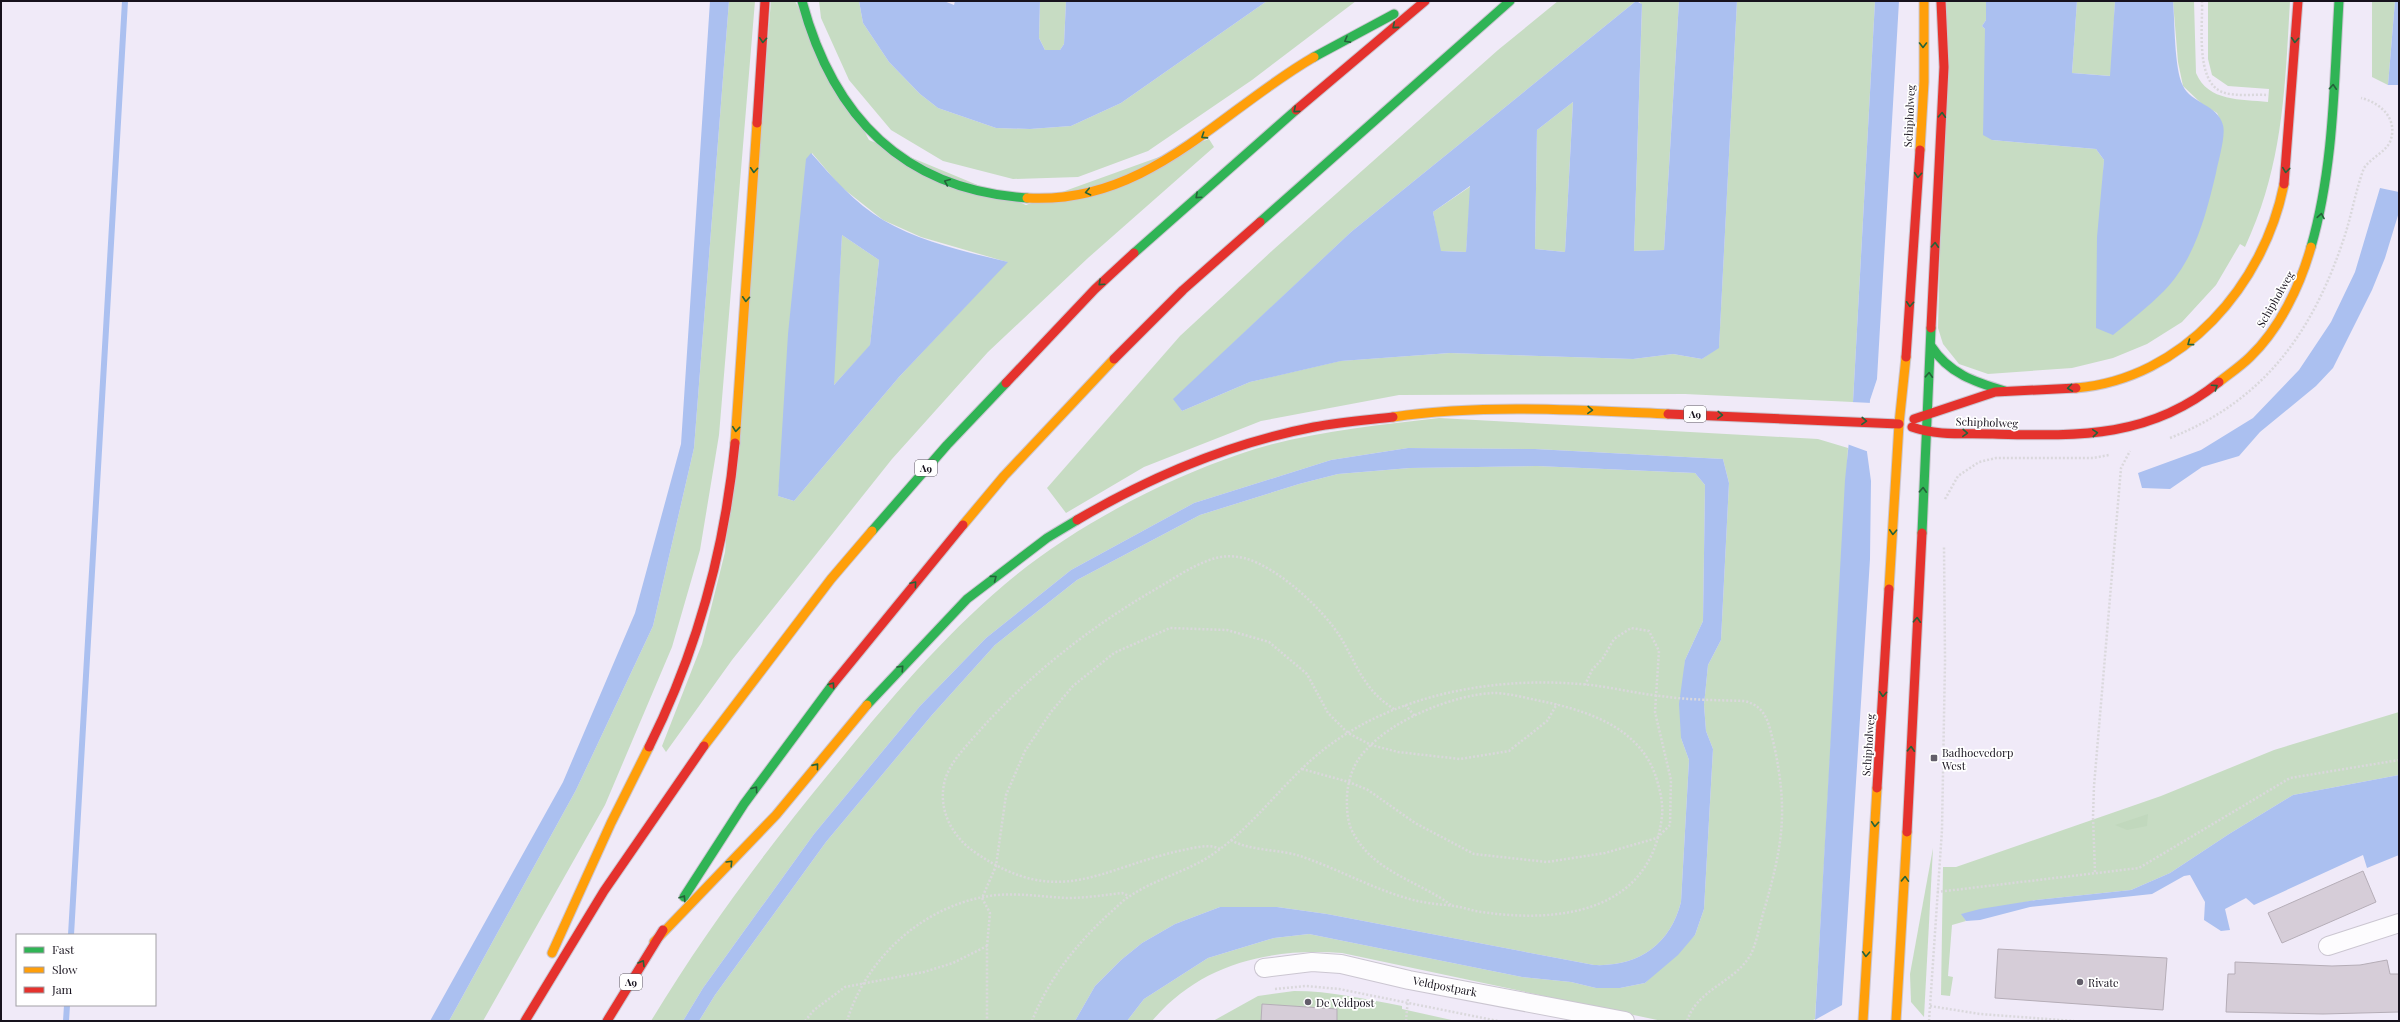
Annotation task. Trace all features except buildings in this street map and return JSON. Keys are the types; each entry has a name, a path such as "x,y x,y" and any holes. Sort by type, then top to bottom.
{"main road":[{"path":"522,1021 611,823 662,721 678,681 712,580 730,492 738,405 765,1"},
{"path":"802,1 809,31 830,80 858,120 878,139 919,168 966,190 991,195 1040,198 1067,197 1094,191 1119,183 1165,162 1213,130 1293,71 1418,1"},
{"name":"A9","path":"525,1021 604,891 715,730 831,579 947,445 1095,289 1245,153 1425,1"},
{"name":"A9","path":"607,1021 654,942 744,804 848,664 1004,476 1086,386 1183,290 1510,1"},
{"name":"Schipholweg","path":"1863,1021 1900,424 1908,338 1924,82 1924,1"},
{"path":"1896,1021 1904,918 1944,67 1941,1"},
{"name":"Schipholweg","path":"1900,424 1927,414 2004,391 2082,387 2104,384 2136,373 2169,357 2188,344 2208,328 2228,307 2263,253 2281,198 2286,168 2298,1"},
{"name":"Schipholweg","path":"1900,424 1926,432 2036,435 2075,435 2121,430 2171,412 2201,396 2230,376 2257,350 2283,315 2295,293 2305,272 2318,232 2327,171 2339,1"},
{"name":"Schipholweg","path":"1930,346 1940,361 1954,373 2004,391"},
{"name":"A9","path":"654,942 776,815 858,714 967,598 1047,538 1125,492 1223,451 1314,427 1442,410 1551,409 1839,420 1900,424"}],"street":[{"path":"2328,946 2399,923"},
{"name":"Veldpostpark","path":"1264,968 1312,962 1341,964 1410,980 1625,1021"}],"path":[{"path":"2202,1 2204,67 2207,78 2215,87 2223,92 2268,95"},
{"path":"2095,872 2094,786 2121,468 2130,451"},
{"path":"1220,849 1213,846 1202,846 1176,852 1106,874 1074,882 1035,880 996,866 974,852 960,840 946,817 943,793 946,780 955,761 1013,696 1076,642 1150,592 1206,561 1225,556 1246,559 1271,571 1294,588 1333,627 1367,685 1394,709"},
{"path":"982,898 996,866 1006,795 1025,751 1051,712 1073,686 1114,653 1170,628 1227,630 1269,642 1307,674 1328,713 1348,733 1371,745 1398,752 1460,759 1509,751 1547,721 1557,704"},
{"path":"1301,769 1349,782 1368,790 1415,823 1474,854 1547,862 1605,853 1658,838 1670,825 1671,780 1654,712 1659,651 1649,631 1631,628 1614,639 1603,658 1592,670 1585,685"},
{"path":"1032,1021 1044,995 1073,951 1096,926 1128,896 1200,862 1220,849 1253,821 1301,769 1322,751 1348,733 1394,709 1450,692 1495,686 1585,685 1655,696 1749,702 1761,709 1766,716 1781,782 1783,827 1773,880 1750,955 1738,971 1708,991 1698,1001 1687,1021"},
{"path":"1495,686 1495,693"},
{"path":"1495,693 1557,704 1590,713 1616,727 1646,756 1656,778 1662,802 1662,813 1658,838 1652,854 1640,876 1631,886 1602,903 1567,912 1534,915 1476,911 1451,905 1380,863 1355,838 1348,814 1349,782 1357,762 1371,745 1384,734 1415,716 1456,700 1495,693"},
{"path":"1405,705 1415,716"},
{"path":"1937,892 2095,872 2139,868 2290,778 2399,760"},
{"path":"1929,1021 1944,786"},
{"path":"1231,840 1240,845 1278,850 1298,855 1359,882 1406,898 1441,906 1451,905"},
{"path":"847,1021 863,983 890,947 910,930 939,913 982,898 1015,894 1068,898 1122,893 1128,896"},
{"path":"982,898 990,913 987,1021"},
{"path":"805,1021 814,1010 844,987 924,972 953,963 988,946"},
{"path":"1275,989 1306,986 1339,989 1498,1021"},
{"path":"1930,1006 1980,1014 2074,1021"}],"green space":[{"path":"729,1 755,1 719,435 700,550 672,647 605,805 483,1021 449,1021 576,790 653,626 694,448"},
{"path":"771,1 795,1 869,140 1026,205 1209,139 1214,147 1088,258 988,352 892,459 732,660 666,752 662,746 702,644 725,552","holes":["812,153 840,186 883,220 921,237 1007,262 899,377 794,501 778,496"]},
{"path":"819,1 859,1 863,23 889,62 920,94 938,108 996,128 1030,129 1071,126 1121,103 1267,1 1356,1 1252,80 1148,151 1078,177 1013,179 943,161 891,130 849,80 821,18"},
{"path":"1040,1 1066,1 1064,44 1060,50 1045,50 1039,38"},
{"path":"1558,1 1636,1 1351,232 1174,399 1182,411 1250,382 1340,361 1450,353 1633,359 1673,354 1702,359 1719,347 1737,1 1875,1 1853,402 1685,394 1399,395 1261,421 1144,467 1066,513 1047,488 1180,336 1274,249 1498,50"},
{"path":"1639,1 1679,1 1664,250 1634,251 1642,5"},
{"path":"1946,1 1986,1 1986,20 1982,26 1985,29 1992,140 2096,149 2104,160 2097,278 2223,126 2217,113 2202,104 2183,86 2178,62 2173,1 2194,1 2196,73 2201,82 2217,94 2226,97 2268,102 2269,89 2228,86 2212,75 2208,59 2208,1 2290,1 2284,96 2280,127 2275,157 2258,217 2245,247 2240,244 2216,285 2182,322 2147,344 2113,358 2072,368 1988,374 1959,364 1943,344 1938,328"},
{"path":"2077,1 2115,1 2111,76 2072,73"},
{"path":"2372,1 2395,1 2388,85 2372,77"},
{"path":"1573,102 1565,252 1535,249 1537,130"},
{"path":"1471,186 1466,252 1440,251 1433,212"},
{"path":"842,235 879,260 870,346 833,386"},
{"path":"1439,418 1818,439 1848,448 1815,1019 1811,1021 1662,1021 1342,953 1315,952 1288,953 1238,963 1214,973 1192,985 1171,1001 1152,1021 1127,1021 1144,999 1208,958 1274,938 1309,934 1522,977 1571,982 1596,988 1620,988 1645,983 1695,935 1704,909 1713,749 1706,731 1704,705 1708,665 1721,640 1729,483 1723,459 1535,449 1408,448 1331,460 1194,503 1071,570 986,638 920,706 814,834 703,988 683,1021 651,1021 691,957 734,896 803,805 911,676 933,652 1004,585 1029,565 1086,526 1116,509 1178,478 1240,454 1264,446 1313,435 1363,427"},
{"path":"1537,466 1695,473 1705,485 1703,621 1685,660 1681,738 1689,760 1681,902 1676,917 1669,930 1650,950 1625,962 1610,965 1594,965 1327,914 1277,907 1220,907 1175,924 1142,943 1121,960 1095,986 1075,1021 699,1021 715,995 826,842 932,715 995,645 1077,580 1200,515 1299,484 1338,474 1410,468"},
{"path":"2399,712 2399,775 2293,795 2229,834 2170,873 2131,890 2036,900 1962,914 1966,921 1952,925 1948,976 1953,977 1950,996 1941,995 1943,867 1956,867 2161,796 2274,750"},
{"path":"2148,814 2147,826 2127,830 2115,825"},
{"path":"1933,848 1924,1017 1911,1002 1910,974"},
{"name":"De Veldpost","path":"1294,991 1321,992 1361,998 1402,1006 1402,1009 1456,1021 1213,1021 1258,996"}],"water":[{"path":"710,1 729,1 694,448 653,626 576,790 449,1021 430,1021 563,782 635,613 681,444"},
{"path":"859,1 944,1 954,5 955,1 1040,1 1039,38 1045,50 1060,50 1064,44 1066,1 1267,1 1121,103 1071,126 1030,129 996,128 938,108 920,94 889,62 863,23"},
{"path":"1636,1 1642,4 1634,251 1664,250 1679,1 1737,1 1719,348 1702,359 1673,354 1633,359 1450,353 1341,361 1250,382 1182,411 1173,399 1351,232","holes":["1573,102 1565,252 1535,249 1537,130","1470,186 1466,252 1441,251 1433,212"]},
{"path":"1875,1 1899,1 1877,379 1870,400 1867,452 1871,481 1870,559 1841,1021 1815,1021 1845,480 1853,402"},
{"path":"1986,1 2077,1 2072,73 2110,76 2115,1 2173,1 2176,57 2183,86 2187,92 2216,113 2223,125 2223,142 2212,189 2198,236 2184,265 2164,291 2113,335 2096,328 2097,237 2104,160 2096,149 1992,140 1983,135 1985,29 1982,26 1986,20"},
{"path":"2395,1 2399,1 2399,85 2388,85"},
{"path":"811,153 836,181 863,206 883,220 898,228 944,246 1008,262 899,377 794,501 778,496 788,334 806,159","holes":["842,235 879,260 870,345 834,385"]},
{"path":"2380,188 2399,192 2399,212 2385,258 2372,290 2333,368 2316,386 2260,432 2239,456 2202,467 2170,489 2142,488 2138,473 2201,450 2253,418 2299,370 2331,322 2355,272"},
{"path":"1408,448 1535,449 1723,459 1729,483 1721,640 1708,665 1704,705 1706,731 1713,749 1704,909 1695,935 1678,955 1645,983 1620,988 1596,988 1571,982 1522,977 1309,934 1274,938 1208,958 1144,999 1127,1021 1075,1021 1095,986 1121,960 1142,943 1175,924 1220,907 1277,907 1327,914 1594,965 1610,965 1625,962 1638,957 1650,950 1669,930 1676,917 1681,902 1689,760 1681,738 1679,704 1685,660 1703,621 1705,485 1695,473 1537,466 1410,468 1338,474 1299,484 1200,515 1077,580 995,645 932,715 826,842 715,995 699,1021 683,1021 703,988 814,834 920,706 986,638 1071,570 1194,503 1331,460"},
{"path":"2399,775 2399,855 2367,868 2363,855 2254,905 2246,898 2225,909 2230,930 2221,931 2204,920 2205,902 2190,875 2184,876 2152,894 2030,907 1980,920 1966,921 1961,914 1980,909 2036,900 2131,890 2170,873 2229,834 2293,795"}],"pier":[{"path":"1851,402 1872,403 1869,452 1847,444"},
{"path":"1844,1004 1843,1021 1813,1021 1831,1011"}],"waterway":[{"path":"71,934 125,1"},
{"path":"66,1021 67,1006"}],"traffic: fast":[{"path":"802,1 816,42 833,80 854,112 880,140 910,163 944,180 983,192 1027,198"},
{"path":"1260,222 1510,1"},
{"path":"2311,247 2319,217 2329,156 2339,1"},
{"path":"1314,57 1394,14"},
{"path":"1134,253 1296,110"},
{"path":"1922,533 1931,328"},
{"path":"1931,346 1938,356 1954,370 1973,380 2005,391"},
{"path":"872,531 947,445 1006,383"},
{"path":"867,705 967,599 1047,538 1077,520"},
{"path":"684,897 744,804 833,684"}],"traffic: slow":[{"path":"1920,150 1924,82 1924,1"},
{"path":"1027,198 1070,196 1109,187 1146,171 1214,127 1280,79 1314,57"},
{"path":"735,443 757,123"},
{"path":"2076,388 2115,381 2151,367 2184,346 2213,320 2238,291 2258,257 2274,221 2284,184"},
{"path":"2219,382 2239,367 2261,346 2280,320 2301,277 2311,247"},
{"path":"1889,589 1899,424 1906,357"},
{"path":"963,525 1004,476 1114,359"},
{"path":"1393,417 1461,410 1496,409 1668,414"},
{"path":"704,746 831,579 872,531"},
{"path":"654,942 776,815 867,705"},
{"path":"552,953 611,823 649,747"},
{"path":"1863,1021 1877,788"},
{"path":"1896,1021 1907,832"}],"traffic: jam":[{"path":"757,123 765,1"},
{"path":"1296,110 1425,1"},
{"path":"1931,328 1944,67 1941,1"},
{"path":"2284,184 2298,1"},
{"path":"1906,357 1920,150"},
{"path":"1114,359 1183,290 1260,222"},
{"path":"1006,383 1095,289 1134,253"},
{"path":"1912,427 1932,432 1963,434 2054,435 2112,430 2139,424 2166,414 2193,401 2219,382"},
{"path":"1914,419 1995,392 2076,388"},
{"path":"1668,414 1899,424"},
{"path":"1077,520 1105,504 1162,476 1192,463 1252,442 1314,427 1393,417"},
{"path":"649,747 681,675 706,599 724,522 735,443"},
{"path":"833,684 963,525"},
{"path":"1907,832 1922,533"},
{"path":"1877,788 1889,589"},
{"path":"525,1021 604,891 704,746"},
{"path":"607,1021 663,930"}],"place":[{"name":"Badhoevedorp West","path":"1934,758"},
{"name":"Rivate","path":"2080,982"},
{"name":"De Veldpost","path":"1308,1002"}]}
